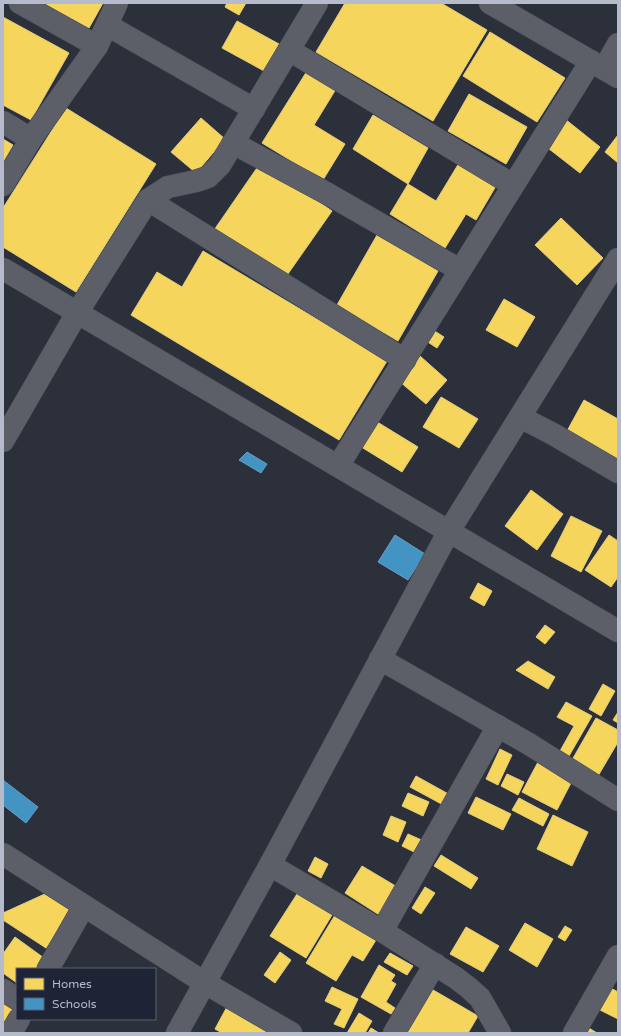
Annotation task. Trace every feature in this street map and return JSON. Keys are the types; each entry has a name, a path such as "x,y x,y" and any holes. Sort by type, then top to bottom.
{"street":[{"path":"20,3 97,46"},
{"path":"3,185 31,139 97,46 117,3"},
{"path":"3,441 77,312 148,200 168,187 208,177 220,165 317,3"},
{"path":"490,3 604,69"},
{"path":"107,25 254,109"},
{"path":"338,466 513,185 604,69 618,44"},
{"path":"289,50 513,185"},
{"path":"3,122 31,139"},
{"path":"233,143 328,194 460,270"},
{"path":"148,200 404,360"},
{"path":"177,1033 270,865 449,532 618,259"},
{"path":"3,269 618,631"},
{"path":"520,417 553,434 618,472"},
{"path":"380,659 529,744 618,800"},
{"path":"382,931 498,726"},
{"path":"3,854 205,983 291,1033"},
{"path":"270,865 382,931 464,984 480,998 500,1033"},
{"path":"49,968 84,906"},
{"path":"574,1033 618,956"},
{"path":"394,1033 435,964"},
{"path":"3,990 16,998"},
{"path":"11,1033 18,1020"}],"building: Homes":[{"path":"43,3 103,3 89,28"},
{"path":"227,3 246,3 239,15 225,7"},
{"path":"345,3 441,3 487,30 433,121 316,52"},
{"path":"3,17 69,53 31,120 3,105"},
{"path":"237,21 279,44 264,71 222,48"},
{"path":"490,32 565,78 537,122 463,76"},
{"path":"307,71 336,89 314,125 345,144 323,180 262,143"},
{"path":"469,94 527,127 506,164 448,131"},
{"path":"66,108 156,164 76,292 3,247 3,208"},
{"path":"373,115 428,148 408,184 353,149"},
{"path":"201,118 225,139 196,173 171,152"},
{"path":"565,119 600,147 580,173 544,145"},
{"path":"618,135 618,163 605,152"},
{"path":"3,139 13,145 3,162"},
{"path":"261,162 332,211 283,281 212,233"},
{"path":"459,163 496,186 476,220 466,214 445,248 390,214 408,184 436,201"},
{"path":"561,218 603,258 577,285 535,245"},
{"path":"377,235 438,271 398,341 337,305"},
{"path":"203,251 387,361 339,440 131,315 157,272 182,287"},
{"path":"504,299 535,317 517,347 486,330"},
{"path":"430,328 444,337 437,348 423,339"},
{"path":"420,356 447,380 426,404 399,381"},
{"path":"441,397 478,419 459,448 423,427"},
{"path":"584,400 618,419 618,459 567,431"},
{"path":"374,420 418,447 402,472 358,445"},
{"path":"531,490 563,514 537,550 505,526"},
{"path":"571,516 602,531 581,572 551,556"},
{"path":"609,535 618,541 618,577 611,587 585,570"},
{"path":"478,583 492,591 484,606 470,598"},
{"path":"545,625 555,632 545,644 536,637"},
{"path":"528,661 555,677 548,689 516,670"},
{"path":"603,684 615,691 601,716 589,709"},
{"path":"566,702 592,716 569,756 560,751 574,726 557,717"},
{"path":"618,712 618,723 613,720"},
{"path":"596,718 618,730 618,742 598,776 572,760"},
{"path":"500,749 512,755 498,785 486,779"},
{"path":"538,762 572,781 557,810 522,792"},
{"path":"507,774 524,782 518,795 501,786"},
{"path":"416,776 452,796 447,807 410,787"},
{"path":"408,793 429,802 423,816 402,806"},
{"path":"476,797 511,814 503,830 468,813"},
{"path":"519,798 549,814 543,826 512,810"},
{"path":"553,815 588,832 572,866 537,849"},
{"path":"391,816 406,822 398,842 383,835"},
{"path":"408,834 426,842 420,855 402,846"},
{"path":"441,855 478,878 471,889 434,866"},
{"path":"315,857 328,864 321,878 308,871"},
{"path":"362,866 399,888 381,916 345,893"},
{"path":"425,887 435,893 421,914 412,908"},
{"path":"47,893 72,909 46,948 3,920 3,913"},
{"path":"297,894 332,915 306,958 270,936"},
{"path":"335,915 376,940 363,961 352,955 336,981 306,963"},
{"path":"525,923 553,939 537,967 509,950"},
{"path":"565,926 572,930 565,941 558,937"},
{"path":"466,927 499,946 483,972 450,954"},
{"path":"15,937 44,958 37,968 16,968 16,982 3,973 3,954"},
{"path":"280,952 291,960 275,983 264,975"},
{"path":"390,953 413,966 407,975 384,962"},
{"path":"379,965 395,975 391,981 396,984 386,1002 395,1008 391,1014 361,997"},
{"path":"332,987 358,999 344,1028 334,1024 342,1009 325,1001"},
{"path":"428,987 478,1016 468,1033 400,1033"},
{"path":"609,987 618,992 618,1019 598,1009"},
{"path":"3,997 16,1005 6,1022 3,1020"},
{"path":"229,1003 271,1033 222,1033 215,1029"},
{"path":"359,1013 372,1021 365,1033 347,1033"},
{"path":"584,1025 597,1033 579,1033"},
{"path":"371,1028 379,1033 368,1033"}],"building: Schools":[{"path":"247,452 267,464 261,473 239,460"},
{"path":"395,535 425,554 408,580 378,562"},
{"path":"3,780 38,807 26,823 3,805"}]}
